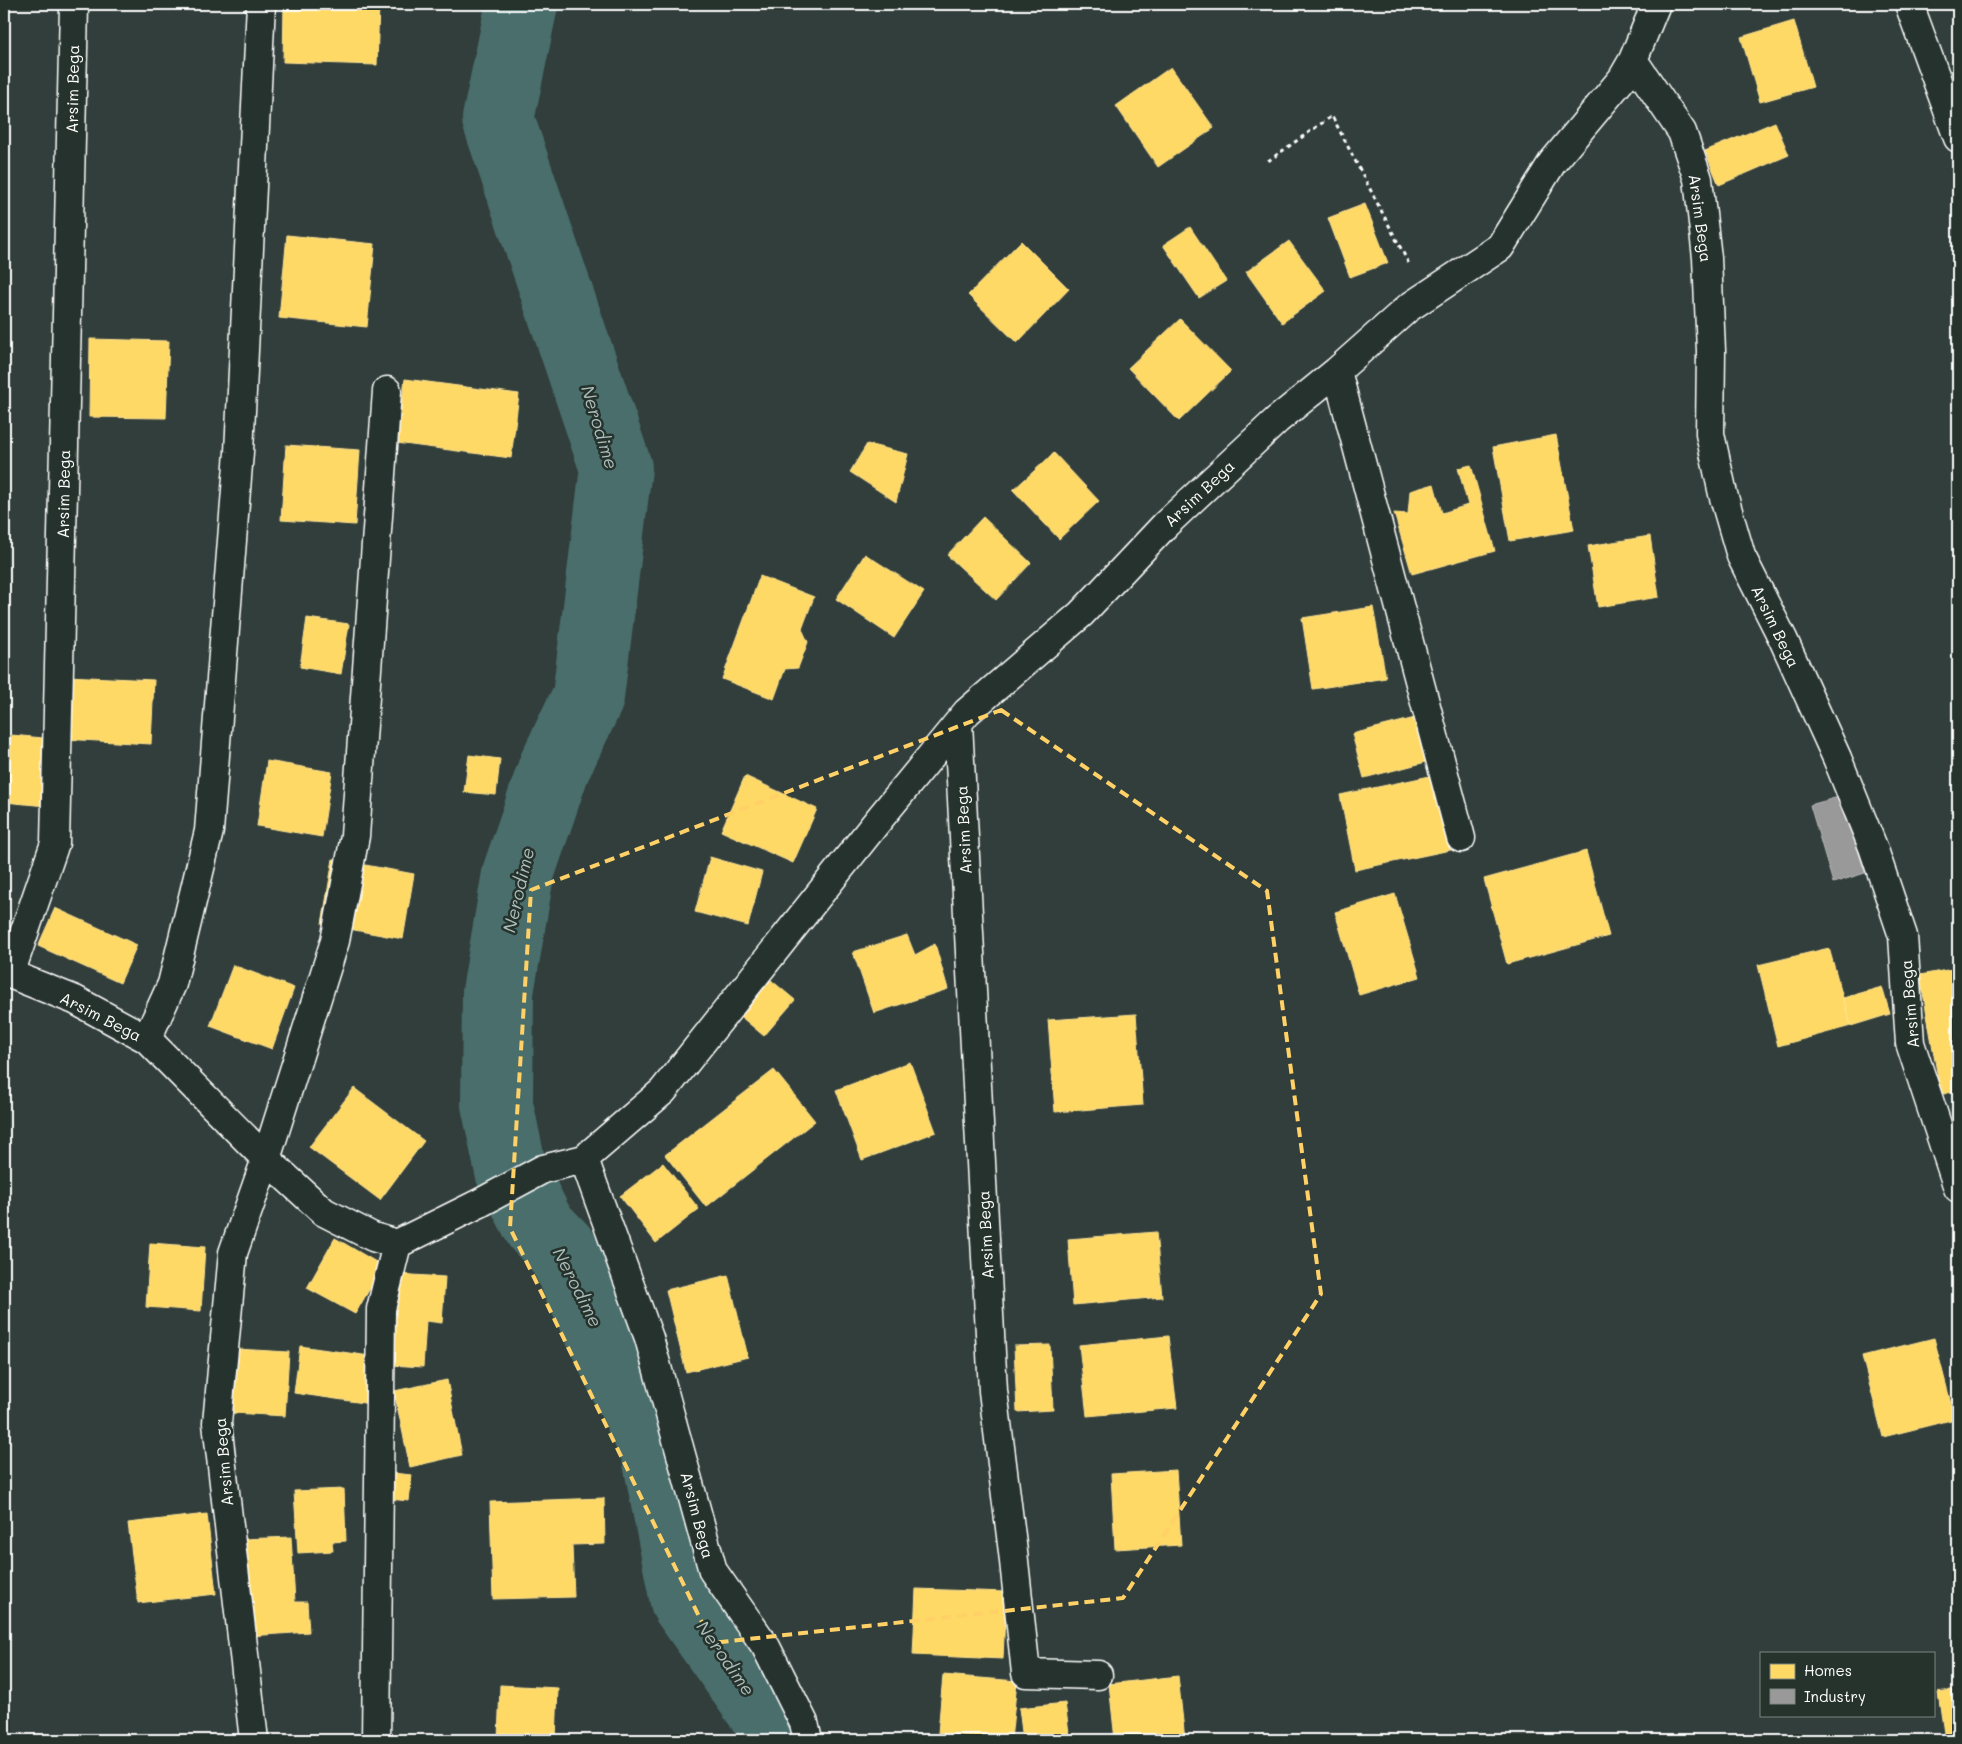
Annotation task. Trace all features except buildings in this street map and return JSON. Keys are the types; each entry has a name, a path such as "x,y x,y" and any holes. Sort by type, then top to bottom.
{"street":[{"path":"147,1039 172,984 209,831 238,452 261,4"},
{"name":"Arsim Bega","path":"74,6 55,843 7,974 75,1000 147,1039 266,1158 324,1212 373,1237 397,1244 543,1169 584,1159 663,1091 870,830 968,712 1081,614 1166,524 1277,420 1337,371 1408,308 1500,247 1552,163 1622,79 1633,60 1656,4"},
{"path":"1908,4 1958,138"},
{"name":"Arsim Bega","path":"1633,60 1682,132 1698,179 1708,277 1711,351 1710,434 1723,494 1741,556 1783,639 1826,732 1876,856 1903,936 1910,1043 1958,1188"},
{"path":"1337,371 1461,838"},
{"path":"266,1158 335,941 355,836 388,391"},
{"name":"Arsim Bega","path":"958,724 992,1391 1014,1552 1026,1673 1098,1675"},
{"name":"Arsim Bega","path":"254,1740 217,1423 233,1254 266,1158"},
{"name":"Arsim Bega","path":"584,1159 649,1338 713,1571 766,1647 804,1723 808,1740"},
{"path":"376,1740 381,1309 397,1244"}],"path":[{"path":"1268,161 1332,116 1426,296"}],"highlighted area":[{"path":"1001,710 1267,891 1321,1294 1123,1598 712,1643 510,1228 531,890"}],"waterway":[{"name":"Nerodime","path":"522,4 498,119 616,468 588,697 554,768 518,874 498,992 497,1104 511,1171 539,1226 562,1250 657,1451 686,1601 775,1727 775,1740"}]}
